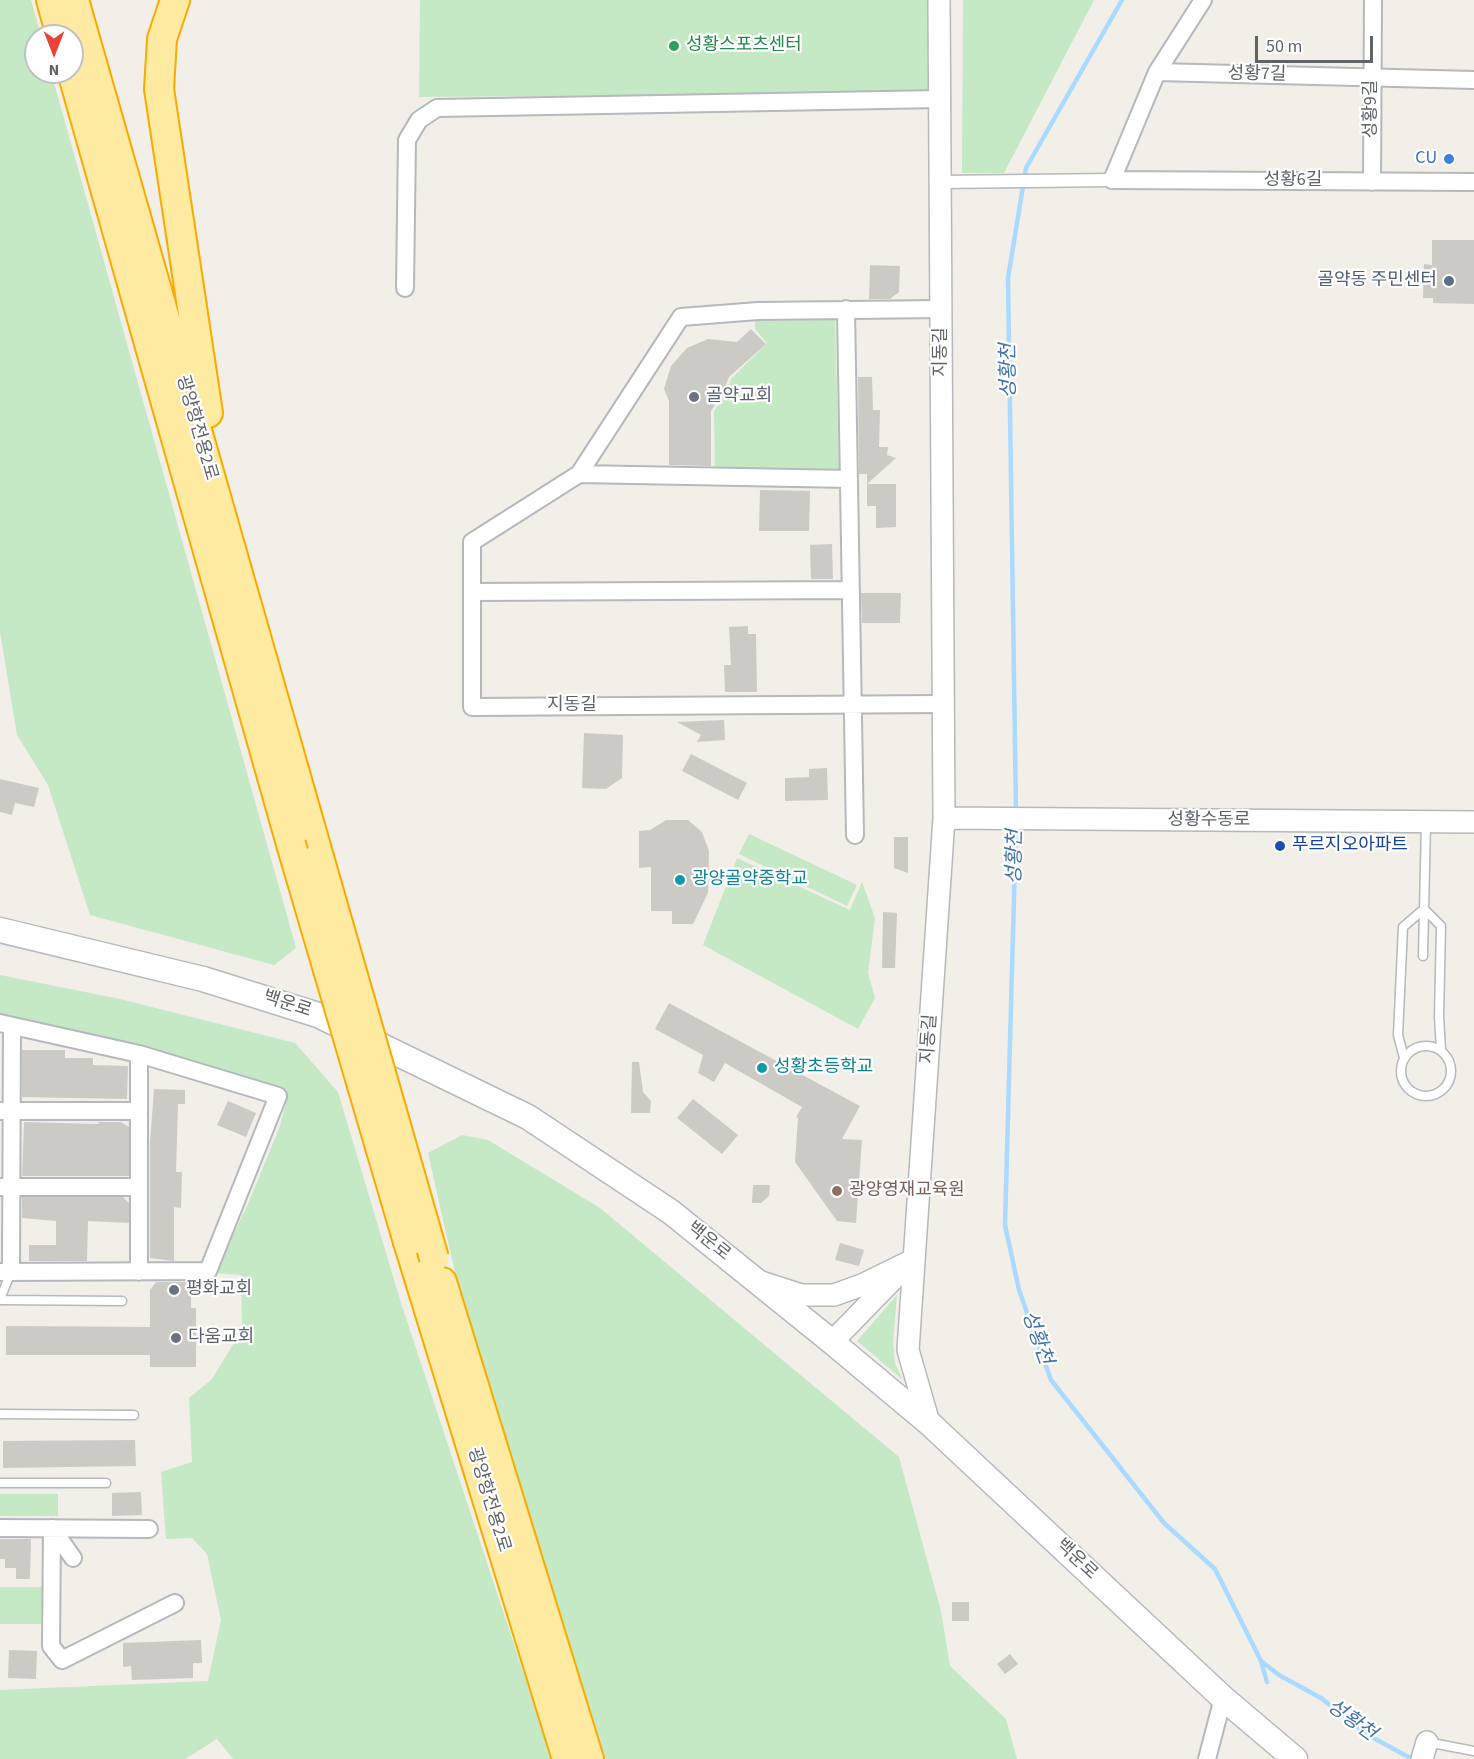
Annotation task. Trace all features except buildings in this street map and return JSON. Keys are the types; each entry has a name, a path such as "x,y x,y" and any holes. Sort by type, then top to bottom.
{"highway":[{"path":"51,0 58,24"},
{"name":"광양항전용2로","path":"74,0 434,1258 589,1759"},
{"path":"175,0 162,39 159,89 225,531"},
{"name":"광양항전용2로","path":"75,84 291,844 408,1242 567,1759"}],"main road":[{"name":"백운로","path":"0,930 203,979 328,1020 528,1117 671,1212 929,1423 1223,1698 1295,1759"},
{"path":"1269,1736 1278,1759"}],"street":[{"name":"지동길","path":"929,1423 908,1350 944,818 939,0"},
{"path":"941,182 1112,180 1157,72 1203,0"},
{"name":"성황9길","path":"1372,182 1373,0"},
{"name":"성황7길","path":"1157,72 1474,80"},
{"path":"405,288 407,140 419,120 436,108 940,99"},
{"name":"성황6길","path":"1112,180 1474,182"},
{"path":"846,309 855,835"},
{"path":"851,590 472,592 472,542 579,474 681,317 846,309 942,309"},
{"path":"579,474 849,479"},
{"name":"지동길","path":"472,592 472,707 944,704"},
{"name":"성황수동로","path":"944,818 1474,822"},
{"path":"6,1024 138,1054 278,1096 208,1271 6,1272 6,1024"},
{"path":"138,1054 139,1272"},
{"path":"5,1111 138,1111"},
{"path":"5,1186 139,1186"},
{"path":"755,1280 801,1295 834,1294 862,1285 913,1260"},
{"path":"832,1342 913,1260"},
{"path":"0,1528 149,1529"},
{"path":"52,1528 73,1558"},
{"path":"52,1528 51,1646 62,1660 175,1603"},
{"path":"1207,1759 1223,1698"}],"lane":[{"path":"1423,956 1426,822"},
{"path":"1424,909 1441,926 1439,1017 1441,1049 1451,1063 1450,1080 1440,1093 1432,1096 1415,1094 1403,1082 1401,1066 1404,1058 1409,1051 1425,1045 1441,1049"},
{"path":"1404,1058 1398,1035 1402,927 1424,909"},
{"path":"6,1272 0,1300 122,1301"},
{"path":"0,1414 134,1415"},
{"path":"0,1483 106,1483"},
{"path":"1424,1750 1474,1751"}],"green space":[{"path":"0,0 31,0 38,24 24,24 24,84 54,84 296,948 274,965 90,915 48,785 17,735 0,632"},
{"name":"성황스포츠센터","path":"420,0 928,0 928,93 419,97"},
{"path":"963,0 1094,0 1004,173 962,173"},
{"path":"835,319 839,471 715,473 714,411 726,394 731,379 767,343 755,329 755,321"},
{"path":"749,834 857,885 847,906 739,854"},
{"path":"737,858 850,910 862,882 875,918 868,973 875,998 858,1029 703,945"},
{"path":"0,975 120,999 295,1043 338,1092 401,1303 552,1759 233,1759 217,1739 185,1759 0,1759 0,1690 208,1681 221,1620 207,1554 192,1538 166,1539 161,1472 192,1462 189,1398 212,1379 242,1330 241,1275 215,1273 248,1204 280,1126 288,1095 0,1017"},
{"path":"462,1135 488,1140 600,1208 899,1457 941,1611 950,1666 1006,1719 1017,1759 606,1759 461,1299 428,1153"},
{"path":"897,1295 893,1343 895,1363 903,1380 857,1341"},
{"path":"0,1494 58,1494 58,1516 0,1516"},
{"path":"0,1587 42,1587 41,1624 0,1624"}],"waterway":[{"name":"성황천","path":"1016,812 1008,278 1026,168 1122,0"},
{"name":"성황천","path":"1016,823 1005,1225 1019,1290 1051,1380 1164,1523 1215,1569 1261,1661 1279,1675 1321,1698 1368,1735 1412,1759"},
{"name":"성황천","path":"1261,1661 1267,1682"}],"place":[{"name":"성황스포츠센터","path":"674,46"},
{"name":"CU","path":"1449,159"},
{"name":"골약동 주민센터","path":"1449,281"},
{"name":"골약교회","path":"694,397"},
{"name":"푸르지오아파트","path":"1280,846"},
{"name":"광양골약중학교","path":"680,880"},
{"name":"성황초등학교","path":"762,1068"},
{"name":"광양영재교육원","path":"837,1191"},
{"name":"평화교회","path":"174,1290"},
{"name":"다움교회","path":"176,1338"}]}
